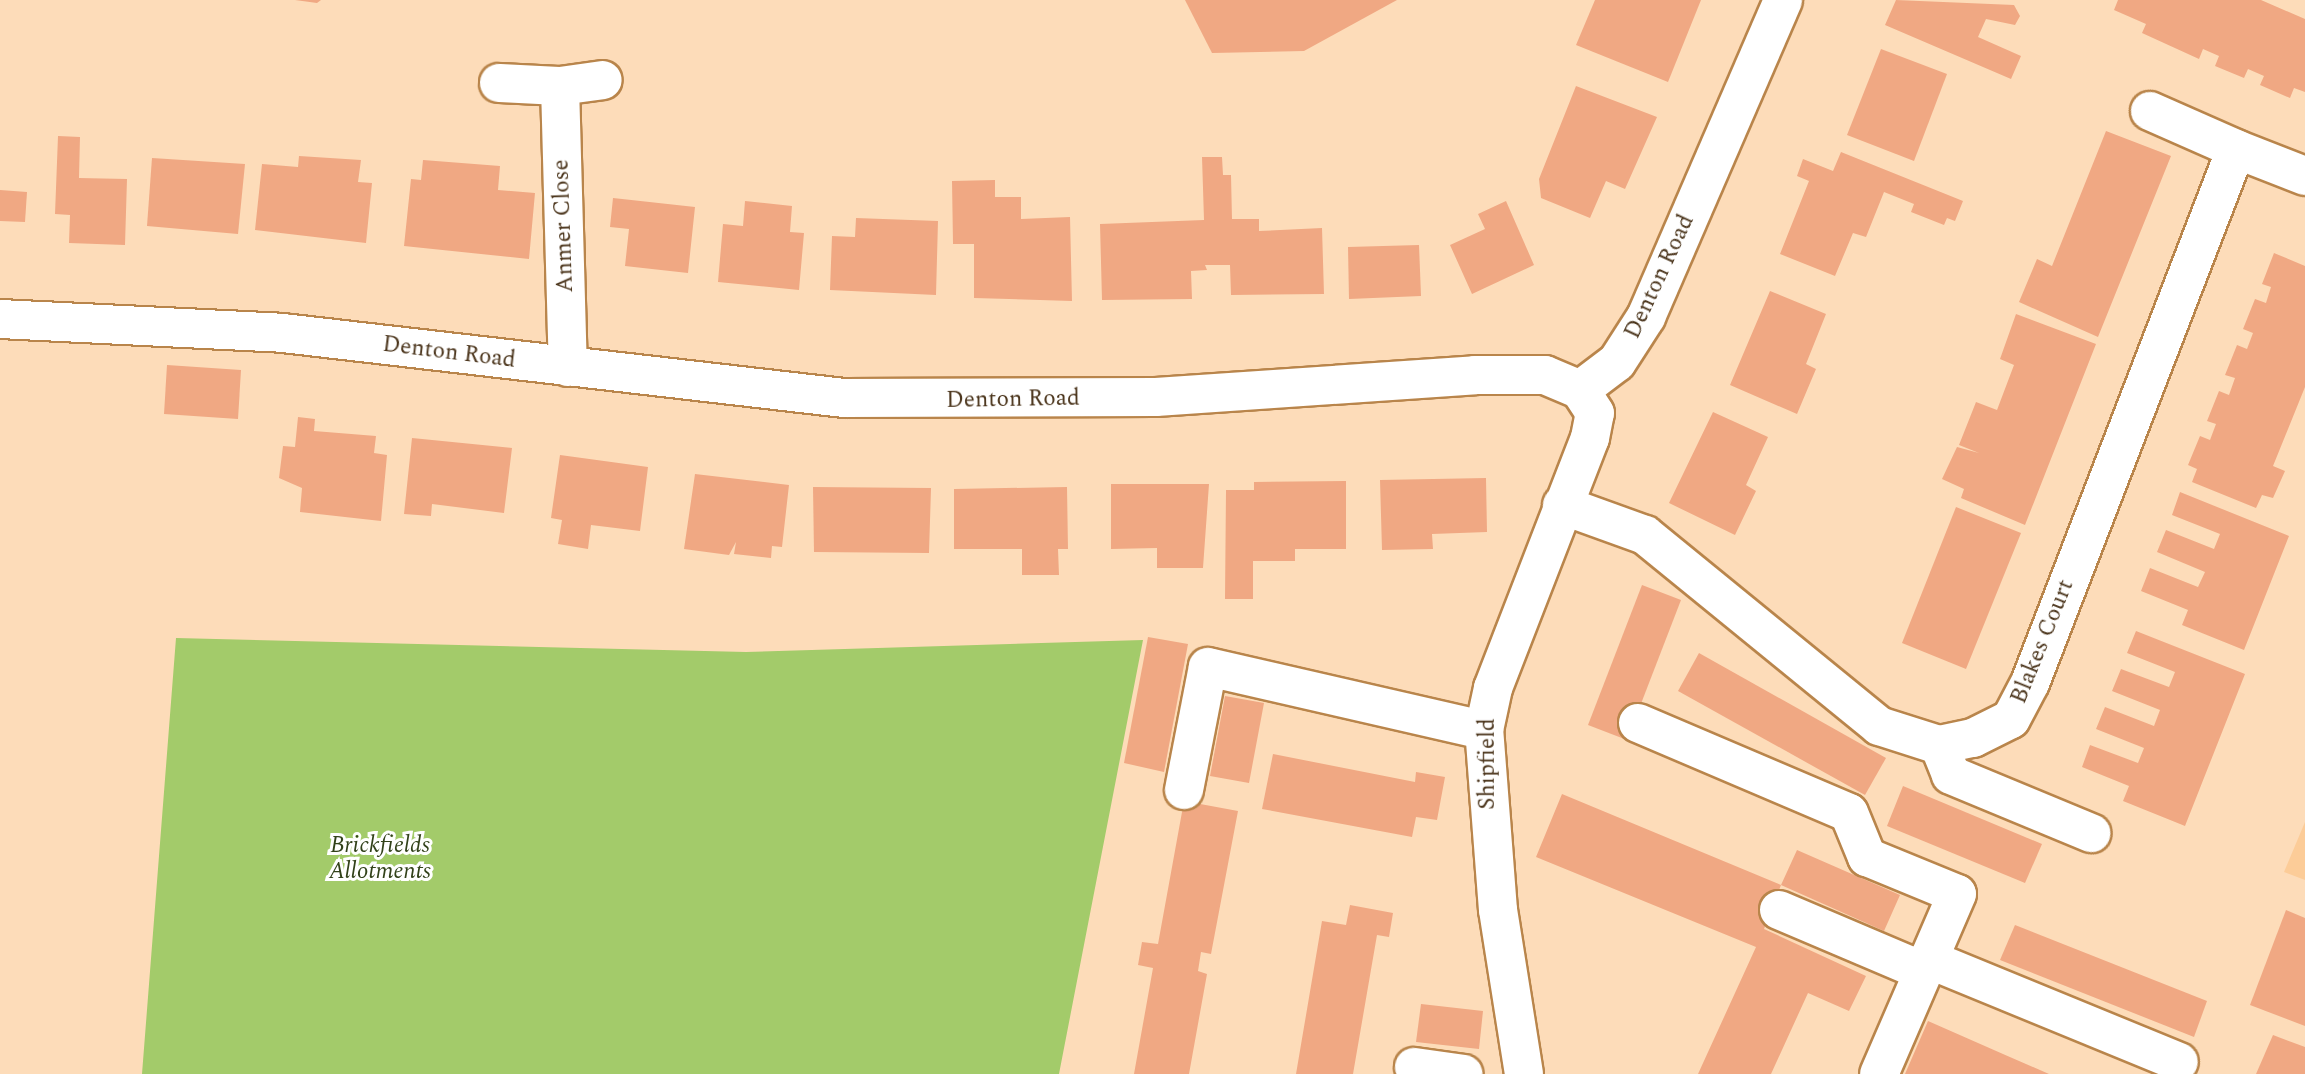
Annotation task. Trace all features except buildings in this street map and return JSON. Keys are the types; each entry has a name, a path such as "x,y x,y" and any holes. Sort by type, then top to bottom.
{"street":[{"name":"Denton Road","path":"0,319 283,333 844,398 963,402 1156,397 1475,375 1545,374 1580,390 1617,362 1646,317 1783,0"},
{"path":"499,83 560,86 603,80"},
{"name":"Anmer Close","path":"560,86 568,367"},
{"path":"2150,111 2305,176"},
{"name":"Blakes Court","path":"1939,745 2011,719 2030,683 2236,149"},
{"name":"Shipfield","path":"1524,1074 1498,910 1484,730 1493,688 1595,413 1580,390"},
{"path":"1562,505 1645,535 1879,726 1939,745 1951,775 2091,833"},
{"path":"1184,790 1208,667 1484,730"},
{"path":"1638,723 1849,813 1867,857 1956,894 1879,1074"},
{"path":"1779,910 2179,1062"},
{"path":"1414,1067 1464,1074"}],"shaded area":[{"path":"2305,822 2305,880 2284,872"}],"green space":[{"name":"Brickfields Allotments","path":"176,638 746,652 1143,640 1059,1074 142,1074"}]}
